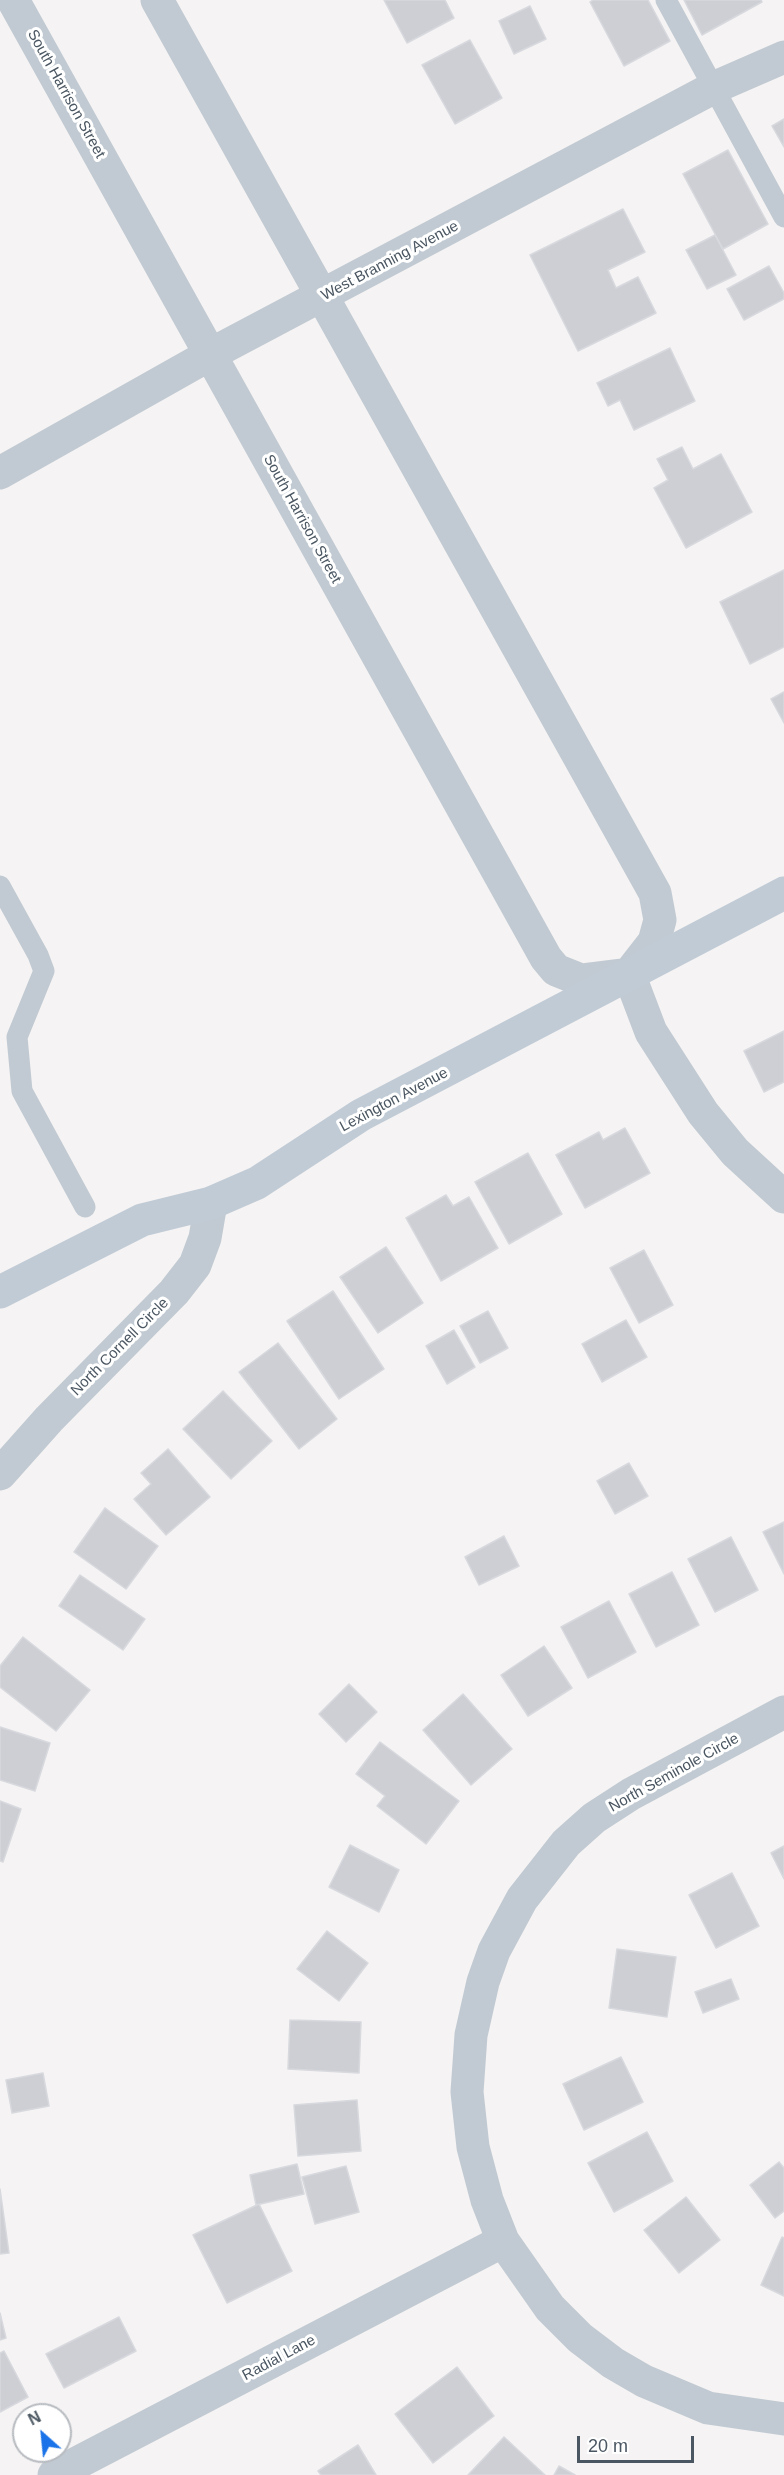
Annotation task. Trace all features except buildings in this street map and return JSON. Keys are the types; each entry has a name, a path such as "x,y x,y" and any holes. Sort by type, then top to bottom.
{"street":[{"name":"South Harrison Street","path":"13,0 546,958 555,970 581,980 629,974"},
{"path":"157,0 655,893 660,920 654,942 629,974 651,1032 704,1113 735,1152 784,1197"},
{"name":"West Branning Avenue","path":"0,472 211,354 713,88 784,57"},
{"name":"Lexington Avenue","path":"0,1292 142,1220 210,1203 257,1183 362,1115 784,893"},
{"name":"North Cornell Circle","path":"0,1474 49,1419 174,1292 195,1265 205,1238 210,1203"},
{"name":"North Seminole Circle","path":"784,1712 632,1794 594,1818 566,1843 546,1867 506,1926 483,1982 471,2035 467,2092 477,2165 503,2241 550,2308 580,2338 613,2363 644,2381 708,2408 784,2419"},
{"name":"Radial Lane","path":"54,2475 503,2241"}],"lane":[{"path":"666,0 784,217"},
{"path":"0,886 38,955 44,971 17,1037 22,1091 85,1207"}]}
